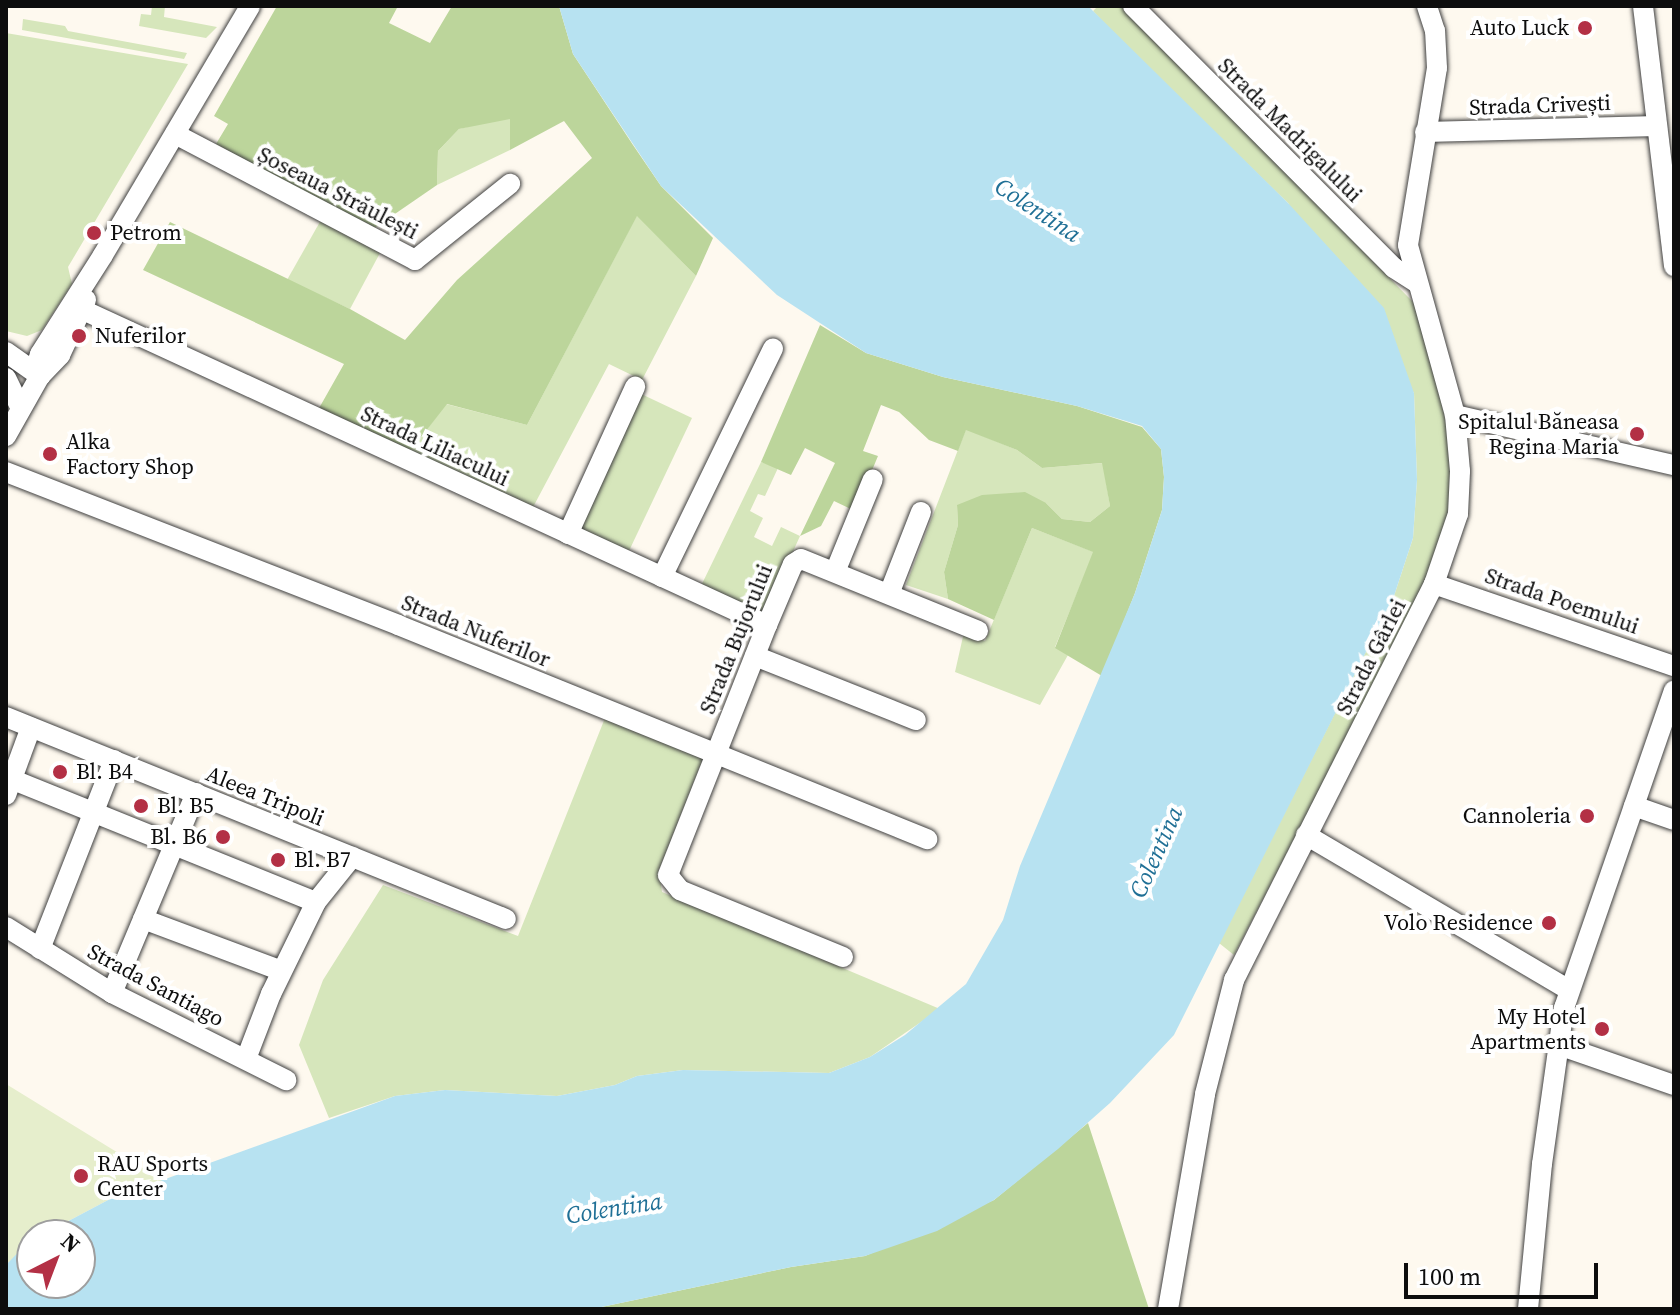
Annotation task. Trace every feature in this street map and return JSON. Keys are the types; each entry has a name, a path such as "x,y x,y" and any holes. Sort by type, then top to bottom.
{"street":[{"path":"40,376 37,364 45,346 94,270 250,6"},
{"name":"Strada Madrigalului","path":"1133,6 1394,268 1417,283"},
{"name":"Strada Gârlei","path":"1168,1309 1205,1094 1234,980 1434,584 1458,514 1460,471 1455,415 1408,245 1438,51 1427,6"},
{"path":"1643,6 1674,266"},
{"name":"Strada Crivești","path":"1425,132 1657,126"},
{"name":"Șoseaua Străulești","path":"175,134 415,260 510,184"},
{"path":"6,436 40,376 55,363 83,310 94,270"},
{"name":"Strada Liliacului","path":"83,310 767,625"},
{"path":"6,350 45,346"},
{"path":"662,577 773,348"},
{"path":"6,350 40,376"},
{"path":"6,366 25,375 40,376"},
{"path":"6,378 21,409"},
{"path":"568,534 635,387"},
{"path":"1455,415 1674,465"},
{"name":"Strada Nuferilor","path":"6,472 716,752 927,839"},
{"path":"835,572 873,479"},
{"path":"889,594 921,512"},
{"name":"Strada Bujorului","path":"843,957 680,890 668,875 767,625 796,560 801,559 978,631"},
{"name":"Strada Poemului","path":"1434,584 1674,666"},
{"path":"755,656 916,720"},
{"path":"1528,1309 1556,1044 1569,990 1674,691"},
{"name":"Aleea Tripoli","path":"6,717 506,919"},
{"path":"31,727 8,784 92,813 316,902"},
{"path":"40,949 114,760"},
{"path":"112,993 196,793"},
{"path":"1634,806 1674,820"},
{"path":"1306,835 1569,990"},
{"path":"246,1059 282,971 316,902 352,857"},
{"path":"143,919 282,971"},
{"name":"Strada Santiago","path":"6,927 112,993 286,1080"},
{"path":"1556,1044 1674,1085"}],"green space":[{"path":"152,6 165,6 164,17 217,27 206,38 139,26 141,14 151,15"},
{"path":"277,6 398,6 389,23 430,43 452,6 559,6 573,54 633,145 661,186 713,238 696,276 637,216 527,425 447,404 408,454 318,410 344,364 143,270 170,222 350,309 405,340 457,280 592,158 564,121 510,150 510,119 459,129 438,151 437,185 373,229 216,144 228,124 214,116"},
{"path":"1098,6 1121,6 1414,303 1440,392 1452,456 1453,484 1446,522 1429,579 1234,955 1219,943 1394,596 1413,538 1417,480 1414,393 1288,203 1127,48 1093,11"},
{"path":"23,19 65,26 68,31 187,53 184,59 22,30"},
{"path":"6,33 188,64 68,267 72,284 42,330 27,336 6,331"},
{"path":"498,119 511,119 510,150 437,185 438,151 459,129"},
{"path":"637,215 696,276 642,380 609,364 531,511 408,454 446,404 527,425"},
{"path":"321,220 380,253 350,309 287,280"},
{"path":"820,325 866,353 943,377 1077,406 1142,427 1161,449 1164,477 1162,510 1135,593 1102,676 1055,648 1093,552 1032,528 994,620 948,599 944,572 958,525 957,505 982,495 1025,492 1046,503 1062,519 1090,522 1110,506 1102,463 1042,468 1017,450 966,430 958,451 929,440 899,412 881,405 863,451 878,456 855,511 834,501 821,526 800,536 835,463 805,448 791,475 761,462"},
{"path":"637,392 692,418 628,553 577,528"},
{"path":"966,429 1017,450 1042,468 1103,463 1110,506 1090,522 1062,519 1046,503 957,505 958,525 944,572 948,599 906,585"},
{"path":"761,462 778,468 765,496 758,494 750,511 763,518 754,537 772,546 781,527 800,536 763,618 700,588"},
{"path":"1032,528 1094,552 1055,647 1068,655 1040,705 955,672 964,632 985,641"},
{"path":"605,718 704,756 659,870 662,892 940,1009 870,1057 829,1073 683,1070 637,1076 615,1085 557,1096 445,1090 395,1096 329,1118 299,1045 323,980 383,885 518,936"},
{"name":"RAU Sports Center","path":"6,1084 165,1182 110,1199 72,1219 16,1219 16,1255 6,1265"},
{"path":"1088,1123 1149,1309 592,1309 791,1267 865,1256 994,1200"}],"water":[{"name":"Colentina","path":"559,6 1088,6 1288,203 1384,308 1414,393 1417,480 1413,538 1394,596 1174,1035 1110,1103 1058,1149 994,1200 937,1231 865,1256 791,1267 592,1309 6,1309 6,1265 16,1255 16,1299 96,1299 96,1219 72,1219 110,1199 395,1096 445,1090 557,1096 615,1085 637,1076 683,1070 829,1073 870,1057 905,1035 966,984 1003,920 1020,866 1135,593 1162,510 1164,477 1161,449 1142,426 1077,406 943,377 866,353 777,295 661,186 573,54"}],"place":[{"name":"Auto Luck","path":"1585,28"},
{"name":"Petrom","path":"94,233"},
{"name":"Nuferilor","path":"79,336"},
{"name":"Spitalul Băneasa Regina Maria","path":"1637,434"},
{"name":"Alka Factory Shop","path":"50,454"},
{"name":"Bl. B4","path":"60,772"},
{"name":"Bl. B5","path":"141,806"},
{"name":"Cannoleria","path":"1587,816"},
{"name":"Bl. B6","path":"223,837"},
{"name":"Bl. B7","path":"278,860"},
{"name":"Volo Residence","path":"1549,923"},
{"name":"My Hotel Apartments","path":"1602,1029"},
{"name":"RAU Sports Center","path":"81,1176"}]}
